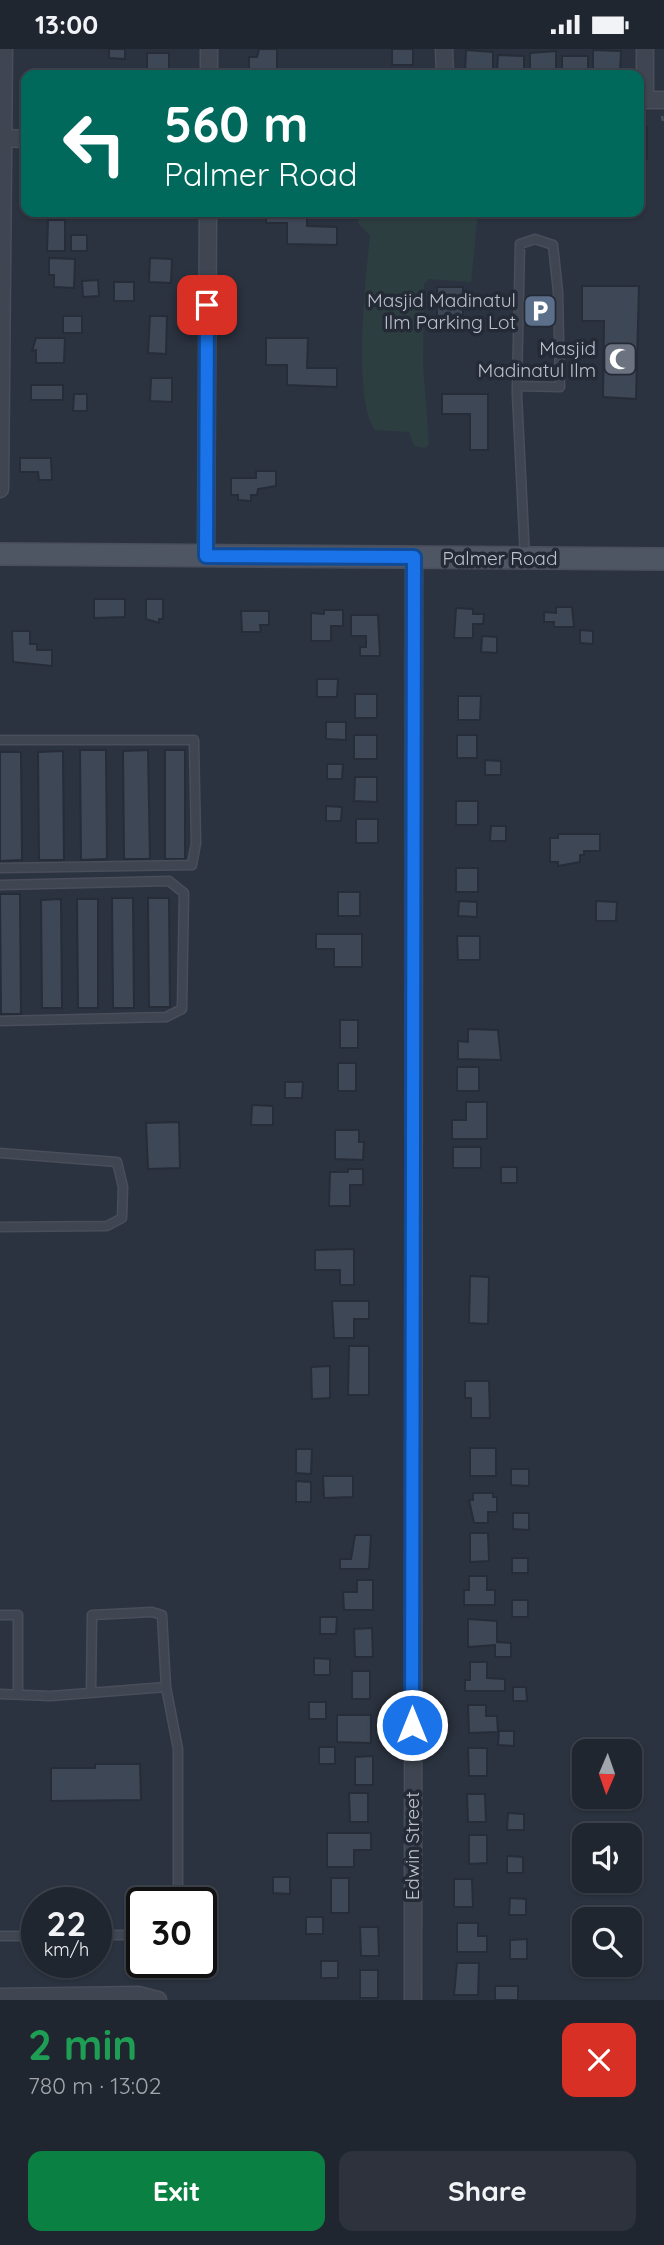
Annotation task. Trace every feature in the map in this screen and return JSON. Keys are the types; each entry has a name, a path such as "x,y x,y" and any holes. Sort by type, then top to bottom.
{"street":[{"path":"0,489 4,49"},
{"path":"209,49 209,70"},
{"path":"444,49 445,70"},
{"path":"644,70 645,49"},
{"path":"644,100 664,100"},
{"path":"4,138 21,139"},
{"path":"206,556 208,217"},
{"name":"Palmer Road","path":"0,554 664,559"},
{"name":"Edwin Street","path":"413,2000 414,557"},
{"path":"0,1997 138,1995 158,2000"}],"lane":[{"path":"517,386 560,387 558,292 553,245 536,239 520,244 517,386 525,558"},
{"path":"0,740 194,740 196,843 192,865 0,868"},
{"path":"0,885 169,881 184,893 182,1009 166,1017 0,1021"},
{"path":"0,1153 117,1163 123,1187 122,1218 107,1226 0,1227"},
{"path":"91,1693 92,1615 152,1612 162,1615 166,1687 178,1749 178,1887"},
{"path":"0,1615 18,1615 18,1695"},
{"path":"0,1694 91,1693 166,1687"},
{"path":"0,1936 21,1936"}],"shaded area":[{"path":"359,217 478,217 471,282 429,279 424,284 423,364 429,444 425,448 414,446 409,432 375,430 368,415 364,393 362,336 370,235 358,223"}],"building":[{"path":"109,49 125,49 125,59 109,58"},
{"path":"259,49 277,49 277,69 249,70 249,57 257,57"},
{"path":"392,49 413,49 413,65 392,65"},
{"path":"466,50 493,52 493,70 465,70"},
{"path":"593,50 621,51 620,70 593,70"},
{"path":"556,51 556,70 530,70 530,53"},
{"path":"147,53 169,53 169,70 147,70"},
{"path":"498,55 524,56 524,70 497,70"},
{"path":"562,56 588,56 588,70 562,70"},
{"path":"644,127 647,127 647,159 644,159"},
{"path":"266,217 307,217 307,226 337,227 337,245 287,244 287,223 266,223"},
{"path":"48,220 65,220 65,251 47,251"},
{"path":"71,235 87,235 87,251 71,251"},
{"path":"49,258 75,259 74,288 54,287 54,275 49,275"},
{"path":"150,258 172,259 171,283 149,282"},
{"path":"98,280 99,296 83,297 82,281"},
{"path":"114,282 134,282 134,301 114,301"},
{"name":"Masjid Madinatul Ilm","path":"582,286 639,286 636,399 603,397 604,321 582,321"},
{"path":"437,287 463,287 463,315 437,316"},
{"path":"63,316 82,316 82,333 63,333"},
{"path":"150,316 167,316 166,354 148,353"},
{"path":"36,338 65,338 64,363 36,363 36,350 32,351"},
{"path":"266,338 308,338 307,368 337,368 337,387 287,385 287,365 266,365"},
{"path":"151,378 172,378 172,402 150,401"},
{"path":"31,385 63,385 63,400 31,400"},
{"path":"74,394 87,394 87,411 73,411"},
{"path":"442,394 488,394 488,450 470,450 470,414 442,414"},
{"path":"20,458 51,458 52,480 39,480 38,472 20,472"},
{"path":"256,471 276,471 276,486 258,489 257,495 251,495 251,501 238,500 238,495 231,495 231,478 256,478"},
{"path":"94,599 125,599 125,617 94,618"},
{"path":"146,599 163,599 163,619 159,619 159,623 146,619"},
{"path":"556,607 572,607 574,627 554,627 554,622 544,622 544,612 556,613"},
{"path":"456,608 473,609 473,614 484,614 483,624 473,624 473,638 454,638"},
{"path":"324,610 343,610 343,626 331,626 331,641 311,641 311,613 324,614"},
{"path":"241,611 269,611 269,625 260,625 261,632 242,632"},
{"path":"351,615 378,615 380,656 360,656 360,647 366,647 366,636 351,636"},
{"path":"580,630 593,631 593,644 580,643"},
{"path":"12,631 30,631 30,644 37,644 37,650 52,650 52,666 13,662"},
{"path":"482,636 497,637 497,653 481,652"},
{"path":"317,679 338,679 337,697 317,697"},
{"path":"355,694 377,694 377,718 355,718"},
{"path":"458,696 481,696 480,720 458,720"},
{"path":"326,722 346,722 346,740 326,739"},
{"path":"354,735 377,735 377,759 354,759"},
{"path":"457,735 477,735 477,758 457,758"},
{"path":"80,750 106,750 107,859 81,860"},
{"path":"148,750 150,859 124,859 123,751"},
{"path":"165,750 185,750 185,859 165,859"},
{"path":"63,751 64,860 39,860 38,752"},
{"path":"0,752 21,752 22,860 0,861"},
{"path":"485,760 501,761 501,775 485,775"},
{"path":"327,764 343,764 342,779 327,779"},
{"path":"355,777 377,777 377,802 354,801"},
{"path":"456,801 478,801 478,825 456,825"},
{"path":"326,806 342,807 341,821 326,821"},
{"path":"356,819 378,819 378,843 356,843"},
{"path":"491,826 506,826 506,841 490,841"},
{"path":"558,834 600,834 600,851 584,851 584,855 580,855 580,862 558,866 558,862 550,862 550,838 558,838"},
{"path":"456,868 478,868 478,892 456,892"},
{"path":"338,892 360,892 360,916 338,916"},
{"path":"0,894 20,894 21,1014 1,1014"},
{"path":"112,898 133,898 134,1008 113,1008"},
{"path":"148,898 169,898 170,1007 149,1007"},
{"path":"61,899 62,1008 42,1008 41,900"},
{"path":"77,899 98,899 98,1008 78,1008"},
{"path":"459,901 477,902 477,917 458,916"},
{"path":"596,901 617,902 616,921 596,921"},
{"path":"316,934 362,934 362,967 334,967 334,949 316,949"},
{"path":"457,936 480,936 480,960 458,960"},
{"path":"340,1020 358,1020 358,1048 340,1048"},
{"path":"468,1029 498,1030 501,1060 458,1059 458,1041 468,1042"},
{"path":"338,1063 356,1063 356,1091 338,1091"},
{"path":"457,1067 479,1067 479,1091 457,1091"},
{"path":"285,1082 303,1082 302,1098 285,1098"},
{"path":"466,1102 487,1102 487,1139 452,1139 452,1120 466,1120"},
{"path":"252,1105 273,1106 273,1125 251,1125"},
{"path":"179,1122 180,1168 148,1169 146,1123"},
{"path":"335,1130 359,1130 359,1142 364,1142 363,1160 335,1159"},
{"path":"453,1147 481,1147 481,1168 453,1168"},
{"path":"501,1167 517,1167 517,1183 501,1183"},
{"path":"348,1169 363,1169 363,1185 350,1185 350,1206 329,1206 330,1172 348,1172"},
{"path":"354,1249 354,1285 340,1285 340,1270 315,1270 315,1250"},
{"path":"470,1276 489,1277 488,1324 469,1323"},
{"path":"332,1301 369,1301 369,1319 354,1319 354,1338 334,1338"},
{"path":"349,1346 369,1346 369,1395 348,1395"},
{"path":"330,1366 330,1398 312,1399 311,1367"},
{"path":"465,1381 489,1381 490,1418 471,1418 471,1398 465,1398"},
{"path":"470,1448 496,1448 496,1476 470,1476"},
{"path":"296,1449 312,1449 311,1474 296,1473"},
{"path":"511,1469 529,1469 529,1486 511,1485"},
{"path":"323,1476 353,1476 353,1497 324,1498"},
{"path":"296,1481 311,1482 311,1502 296,1502"},
{"path":"473,1493 493,1493 493,1497 497,1497 497,1512 488,1512 488,1523 474,1523 469,1500 473,1500"},
{"path":"513,1513 529,1513 529,1530 513,1529"},
{"path":"470,1533 488,1533 489,1561 470,1562"},
{"path":"355,1535 371,1535 369,1569 340,1569 340,1559 351,1559"},
{"path":"512,1558 528,1558 528,1573 512,1573"},
{"path":"469,1576 487,1576 487,1590 495,1590 495,1605 464,1605 464,1590 469,1590"},
{"path":"357,1580 373,1580 373,1610 344,1610 343,1592 357,1592"},
{"path":"512,1600 528,1600 528,1617 512,1617"},
{"path":"320,1617 337,1617 336,1634 320,1634"},
{"path":"468,1619 497,1621 497,1642 511,1643 511,1657 495,1657 495,1645 468,1647"},
{"path":"372,1628 373,1657 355,1657 354,1629"},
{"path":"314,1658 330,1659 330,1675 314,1675"},
{"path":"470,1662 487,1662 487,1678 505,1679 505,1691 465,1691 465,1680 470,1680"},
{"path":"352,1671 370,1671 370,1699 352,1699"},
{"path":"513,1687 526,1687 527,1701 513,1701"},
{"path":"309,1702 326,1702 326,1719 309,1719"},
{"path":"468,1705 486,1705 486,1716 497,1716 498,1732 469,1733"},
{"path":"337,1715 371,1715 371,1743 337,1742"},
{"path":"499,1731 514,1731 514,1746 498,1745"},
{"path":"319,1747 335,1747 335,1764 319,1764"},
{"path":"468,1748 487,1748 487,1776 469,1776"},
{"path":"373,1756 373,1785 355,1785 355,1757"},
{"path":"95,1764 140,1764 141,1800 51,1801 51,1768 95,1768"},
{"path":"349,1793 368,1793 368,1822 350,1822"},
{"path":"467,1794 485,1794 486,1822 468,1822"},
{"path":"508,1813 524,1814 524,1830 507,1830"},
{"path":"327,1833 371,1833 371,1850 354,1850 354,1867 327,1867"},
{"path":"469,1835 487,1835 487,1863 469,1864"},
{"path":"507,1856 523,1857 523,1873 507,1873"},
{"path":"273,1877 290,1877 290,1894 273,1893"},
{"path":"331,1878 349,1878 349,1913 331,1913"},
{"path":"454,1879 472,1879 473,1907 454,1907"},
{"path":"510,1898 526,1899 526,1915 509,1915"},
{"path":"306,1917 323,1917 323,1934 306,1934"},
{"path":"457,1923 478,1923 478,1936 487,1936 487,1952 457,1952"},
{"path":"360,1927 378,1927 379,1956 361,1956"},
{"path":"527,1939 527,1959 510,1959 510,1940"},
{"path":"321,1961 338,1961 338,1978 321,1978"},
{"path":"457,1963 479,1963 478,1995 454,1995"},
{"path":"360,1970 378,1970 378,1998 360,1998"},
{"path":"495,1986 518,1986 518,2000 495,2000"}],"place":[{"name":"Masjid Madinatul Ilm Parking Lot","path":"540,311"},
{"name":"Masjid Madinatul Ilm","path":"620,359"}],"route":[{"path":"207,305 206,556 414,557 412,1725"}]}
